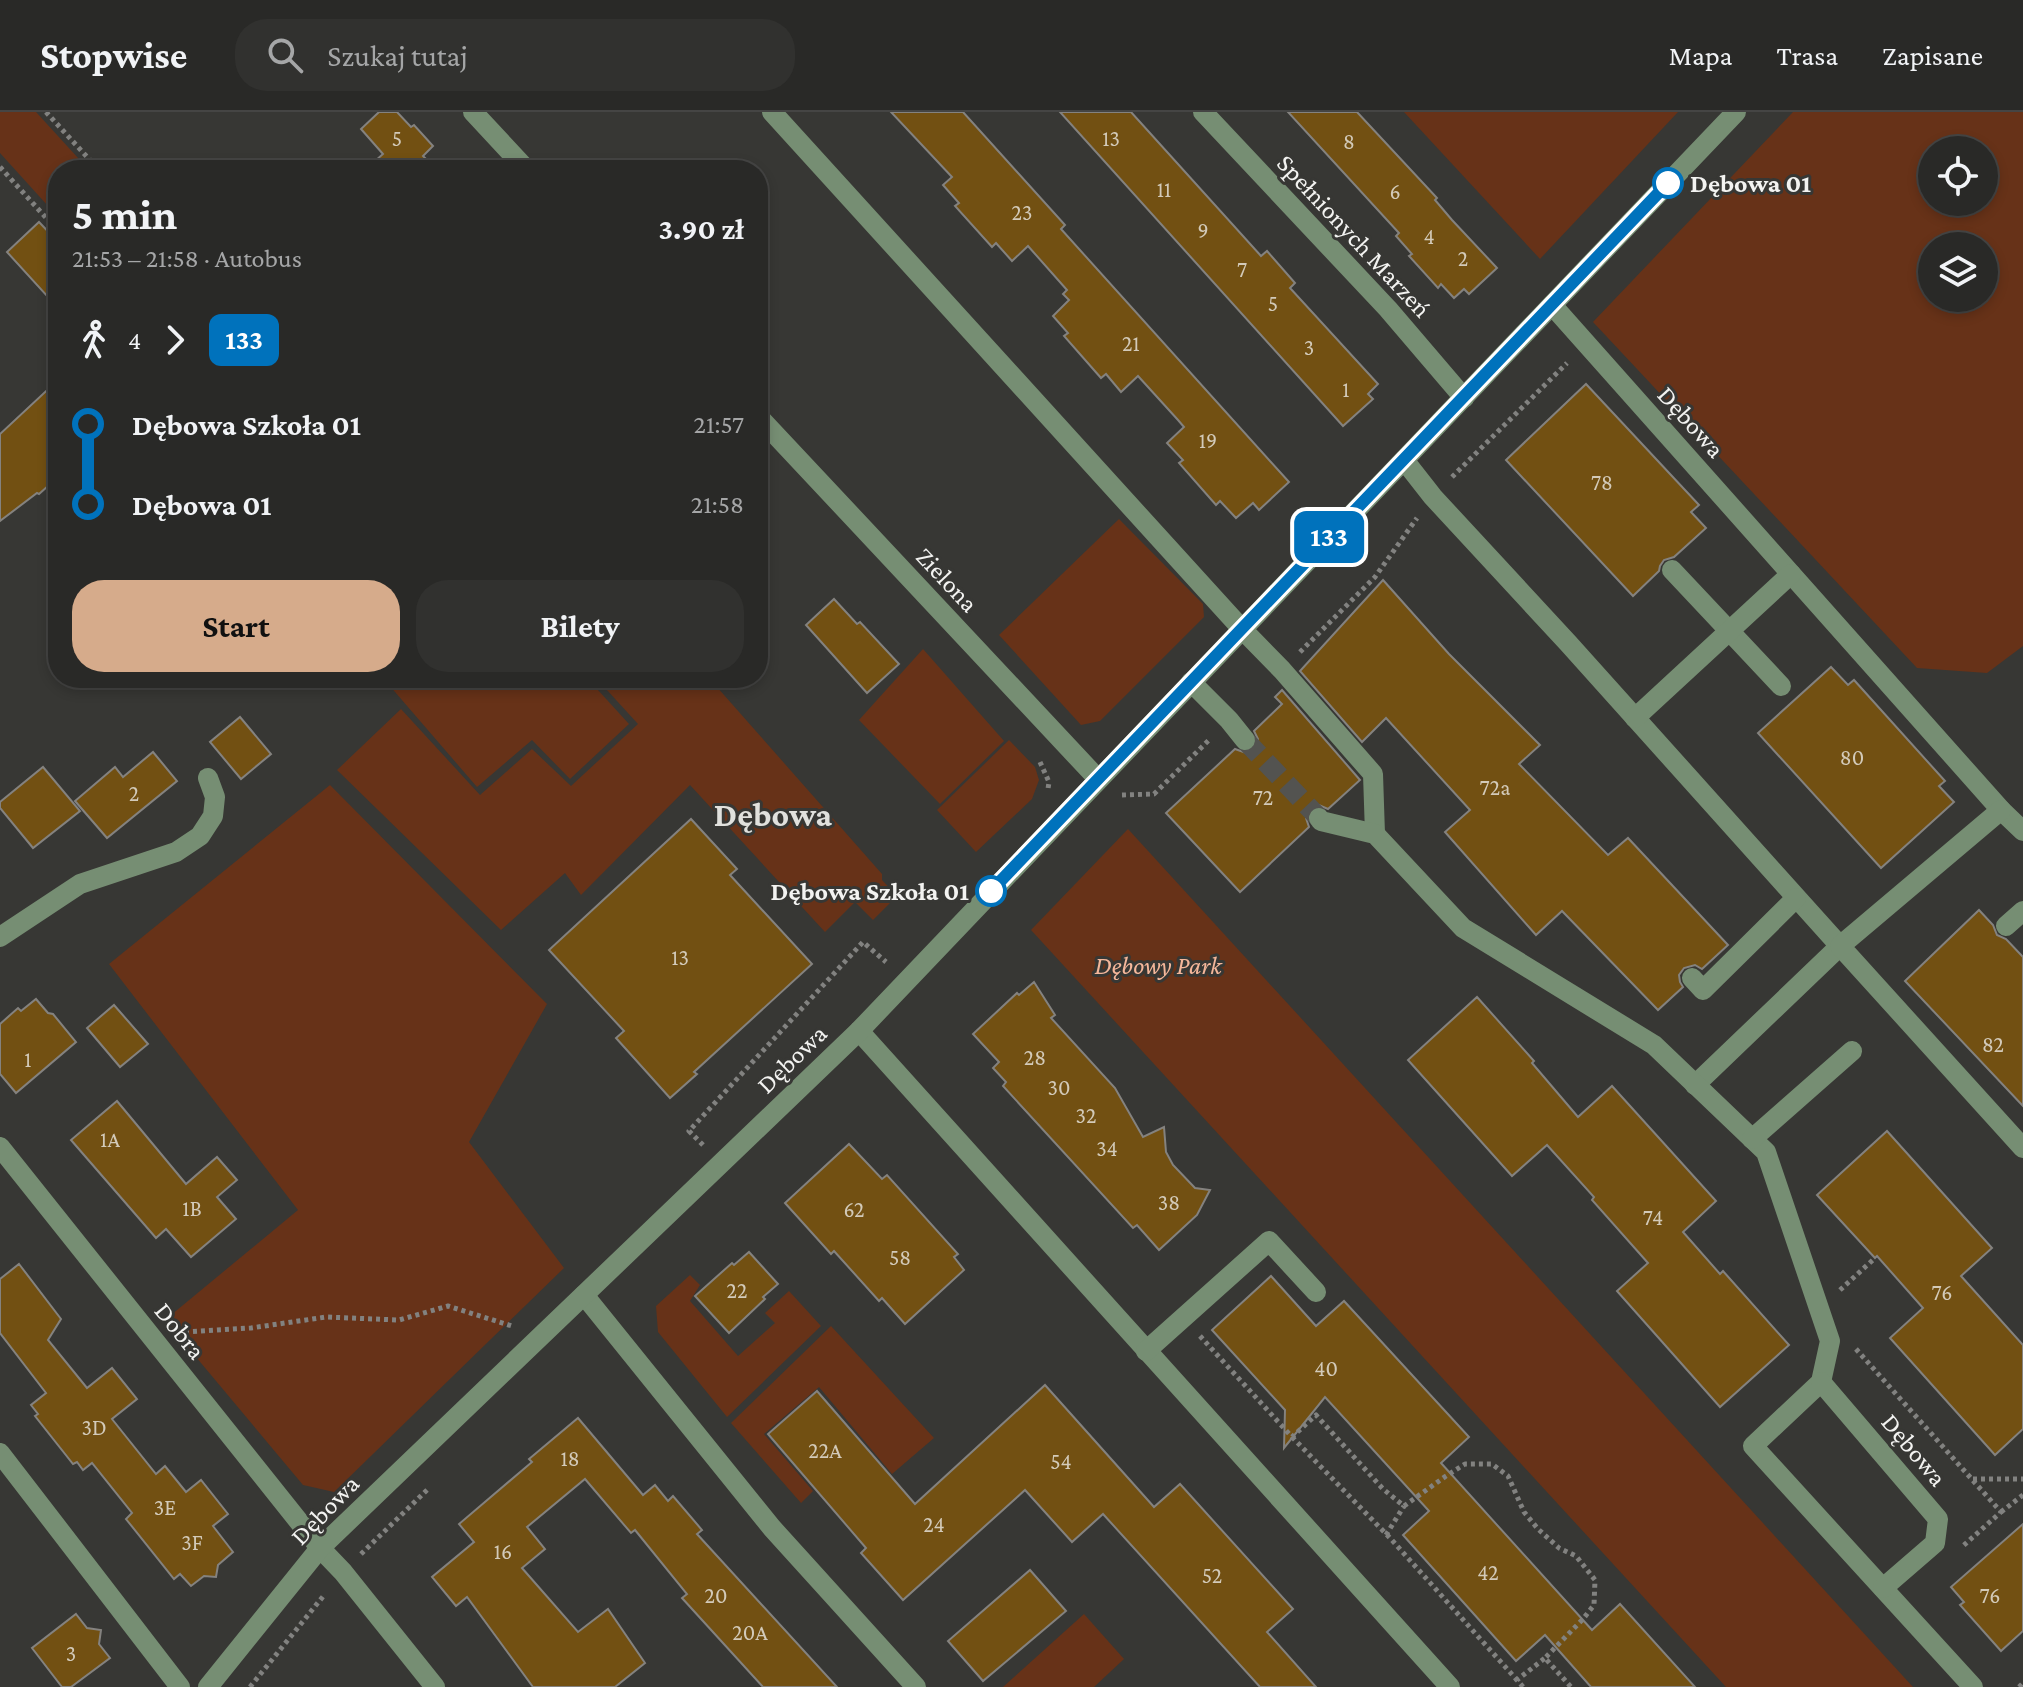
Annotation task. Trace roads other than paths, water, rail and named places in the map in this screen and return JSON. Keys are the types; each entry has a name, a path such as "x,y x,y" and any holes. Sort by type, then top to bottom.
{"street":[{"path":"473,112 518,160"},
{"path":"772,112 1282,670 1373,774 1375,834"},
{"name":"Spełnionych Marzeń","path":"1203,112 1388,309 1464,398"},
{"name":"Dębowa","path":"208,1687 320,1548 859,1031 1736,112"},
{"name":"Dębowa","path":"1552,305 2023,831"},
{"name":"Zielona","path":"768,427 1098,779"},
{"path":"1404,460 1433,497 2023,1148"},
{"path":"1672,570 1781,686"},
{"path":"1635,718 1791,574"},
{"path":"1191,682 1245,740"},
{"path":"0,937 80,884 176,852 200,836 213,816 215,797 208,778"},
{"path":"1695,1085 1840,946 2001,810"},
{"path":"1319,818 1375,834 1463,928 1654,1045 1766,1152 1830,1341 1821,1382 1753,1446 1973,1687"},
{"path":"1692,978 1703,990 1796,898"},
{"path":"2006,926 2023,911"},
{"path":"859,1031 1450,1687"},
{"path":"1752,1139 1852,1051"},
{"name":"Dobra","path":"0,1147 435,1687"},
{"path":"1146,1351 1269,1241 1316,1292"},
{"path":"584,1295 772,1528 916,1687"},
{"name":"Dębowa","path":"1821,1382 1938,1519 1935,1543 1883,1588"},
{"path":"0,1453 180,1687"}],"tunnel":[{"path":"1245,740 1319,818"}],"place":[{"name":"Dębowa 01","path":"1668,183"},
{"name":"Dębowa Szkoła 01","path":"991,891"}],"district":[{"name":"Dębowa","path":"773,814"}],"park label":[{"name":"Dębowy Park","path":"1158,965"}]}
